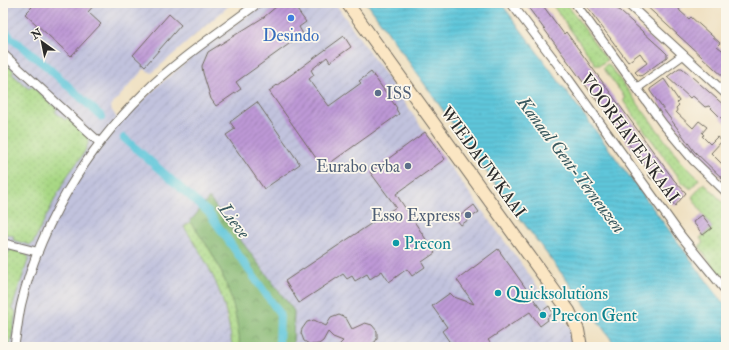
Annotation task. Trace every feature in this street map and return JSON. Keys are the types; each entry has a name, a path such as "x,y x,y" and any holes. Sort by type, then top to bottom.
{"main road":[{"name":"WIEDAUWKAAI","path":"347,3 569,311 578,330 581,347"}],"street":[{"path":"14,347 21,305 38,252 61,204 99,142 144,92 166,73 258,3"},
{"name":"VOORHAVENKAAI","path":"511,3 562,70 682,237 723,280 726,291"},
{"path":"575,3 663,124 691,158 726,192"},
{"path":"627,3 726,94"},
{"path":"3,54 99,142"},
{"path":"637,88 683,55"},
{"path":"3,243 38,252"}],"shaded area":[{"path":"3,3 232,3 152,73 144,69 110,107 120,123 160,84 205,46 265,3 335,3 425,132 557,313 590,347 293,347 294,311 190,222 184,227 203,255 215,279 223,303 231,336 232,347 3,347"}],"green space":[{"path":"551,3 566,3 607,60 600,65 596,65"},
{"path":"3,60 14,71 12,74 29,89 32,86 57,109 55,112 65,120 67,118 89,138 86,149 66,178 33,243 30,245 13,240 14,236 3,233"},
{"path":"607,64 679,159 699,179 691,189 683,183 624,102 624,96 603,68"},
{"path":"704,183 726,205 726,272 720,277 699,246 703,243 700,238 712,228 692,197"},
{"path":"209,198 294,311 293,347 240,347 234,309 222,273 210,250 190,222"},
{"path":"190,222 210,250 222,273 234,309 240,347 232,347 230,330 222,298 210,269 184,227"},
{"path":"10,249 26,254 29,257 12,308 16,312 10,347 3,347 3,251 9,253"}],"water":[{"name":"Kanaal Gent-Terneuzen","path":"367,3 501,3 726,307 726,347 617,347 513,209"}],"building":[{"path":"28,3 96,3 88,12 101,24 71,56 25,14 32,7"},
{"path":"278,3 292,3 306,22 299,27 303,34 236,82 241,89 216,106 211,99 203,73 202,66 208,52 264,17 277,6"},
{"path":"525,3 541,3 564,34 566,32 674,180 686,193 675,206 660,187 662,185 650,178 648,174 650,173"},
{"path":"584,3 611,3 663,50 667,54 667,57 641,76 638,75 635,72 647,63 640,53 628,62"},
{"path":"643,3 686,3 679,9 680,11 689,19 691,17 720,43 717,46 726,53 726,79"},
{"path":"169,14 181,25 145,66 133,55"},
{"path":"344,36 351,47 330,62 327,57 311,70 314,75 309,79 329,106 361,83 359,81 371,72 397,108 396,109 399,114 323,168 269,91"},
{"path":"679,68 682,68 726,107 726,123 709,106 705,107 692,96 690,98 667,77"},
{"path":"664,79 679,101 677,103 679,105 676,108 676,112 693,128 699,121 707,127 702,133 704,135 702,136 710,144 717,137 722,141 711,153 726,168 726,182 694,151 650,91 650,89"},
{"path":"257,102 300,164 264,189 226,135 235,129 230,122"},
{"path":"425,132 445,159 396,194 435,253 422,262 425,267 412,276 407,269 389,282 382,271 370,279 367,274 355,281 352,276 347,279 343,274 299,303 285,281 396,207 370,172"},
{"name":"Esso Express","path":"474,205 479,212 461,225 456,219"},
{"path":"702,215 712,228 703,235 693,222"},
{"name":"Quicksolutions","path":"498,249 542,311 549,306 553,313 547,318 548,320 540,326 530,312 488,340 491,344 487,347 453,347 442,331 447,327 432,306 450,293 454,297 474,304 457,280"},
{"path":"339,315 346,318 352,329 365,323 372,325 377,331 377,339 375,342 368,346 337,347 343,341 333,337 328,332 323,341 319,344 311,345 304,341 301,333 307,322 314,320 326,326 331,318"}],"waterway":[{"name":"Lieve","path":"3,28 11,38 45,65 102,117"},
{"name":"Lieve","path":"124,138 209,213 280,314 279,347"}],"place":[{"name":"Desindo","path":"291,18"},
{"name":"ISS","path":"378,93"},
{"name":"Eurabo cvba","path":"408,166"},
{"name":"Esso Express","path":"468,215"},
{"name":"Precon","path":"396,243"},
{"name":"Quicksolutions","path":"498,293"},
{"name":"Precon Gent","path":"543,315"}]}
